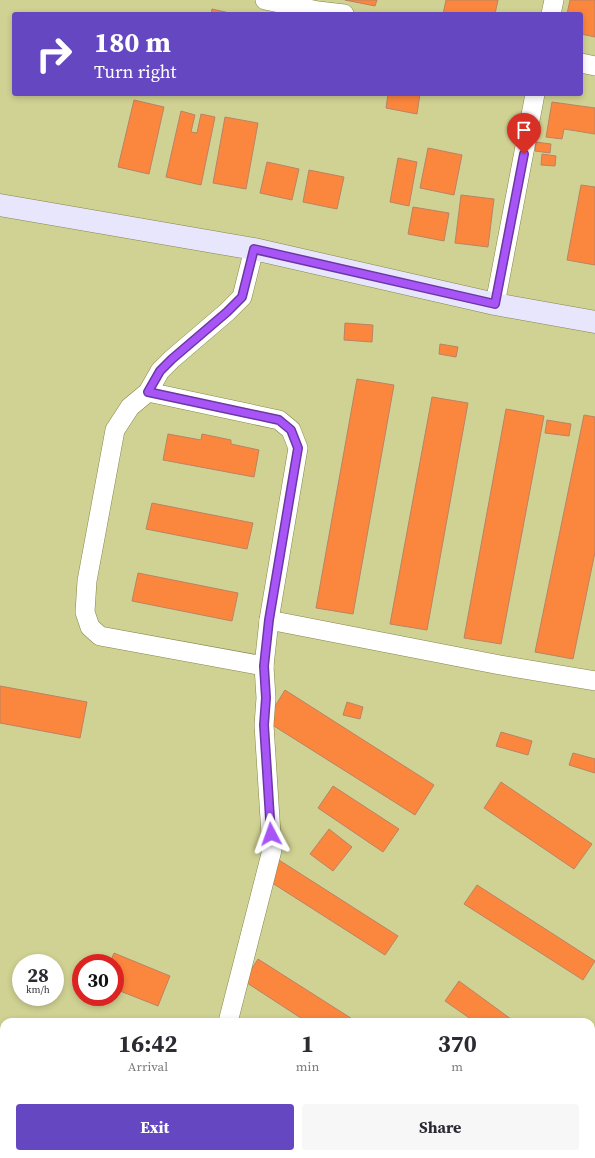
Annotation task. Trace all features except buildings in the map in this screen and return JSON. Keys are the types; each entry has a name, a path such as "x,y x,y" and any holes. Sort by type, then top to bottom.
{"main road":[{"path":"0,205 254,249 495,304 595,322"}],"street":[{"path":"265,0 327,12"},
{"path":"551,12 554,0"},
{"path":"583,63 595,66"},
{"path":"495,304 535,96"},
{"path":"254,249 242,297 160,371 148,392 130,407 116,430 87,581 85,612 90,627 100,636 264,666"},
{"path":"148,392 279,420 291,430 298,448 269,620 264,666 266,698 264,725 272,850 229,1018"},
{"path":"269,620 500,665 595,681"}],"route":[{"path":"271,834 264,725 266,698 264,666 269,620 298,448 291,430 279,420 148,392 160,371 242,297 254,249 495,304 524,154"}]}
